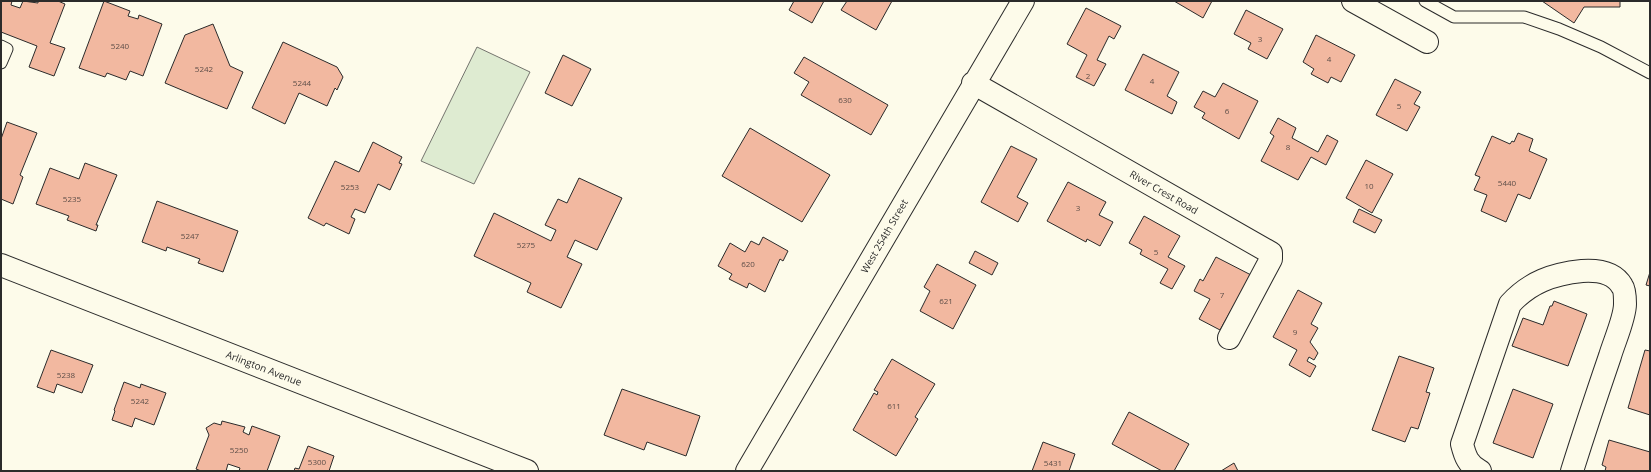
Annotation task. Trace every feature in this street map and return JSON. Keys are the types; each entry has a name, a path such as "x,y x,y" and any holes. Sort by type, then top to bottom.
{"street":[{"name":"West 254th Street","path":"747,471 1023,1"},
{"path":"1353,1 1427,42"},
{"name":"River Crest Road","path":"973,84 1271,253 1271,259 1229,338"},
{"name":"Arlington Avenue","path":"1,265 527,471"},
{"path":"1480,471 1475,469 1466,460 1462,444 1510,304 1521,292 1536,282 1555,276 1582,271 1600,271 1614,276 1623,287 1625,304 1619,329 1572,471"}],"lane":[{"path":"1425,1 1454,17 1524,17 1559,29 1601,47 1650,73"},
{"path":"1,46 7,49 1,64"}],"green space":[{"path":"477,47 530,72 474,184 421,161"}],"building":[{"path":"1,1 12,1 11,5 20,8 23,1 38,3 38,1 58,1 65,4 50,43 65,48 54,76 29,67 37,46 1,32"},
{"path":"104,1 130,11 128,16 138,19 139,15 162,24 143,76 130,71 126,80 107,73 105,77 79,68"},
{"path":"794,1 824,1 812,23 789,10"},
{"path":"847,1 892,1 876,30 841,10"},
{"path":"1174,1 1212,1 1203,18"},
{"path":"1542,1 1620,1 1620,7 1584,7 1574,23"},
{"path":"1086,8 1121,26 1114,39 1109,36 1097,60 1106,64 1094,86 1076,77 1087,55 1067,44"},
{"path":"1246,10 1283,29 1267,59 1248,49 1251,43 1234,34"},
{"path":"213,24 230,66 243,72 227,109 165,83 185,35"},
{"path":"1316,35 1355,55 1341,82 1331,77 1328,83 1311,74 1314,69 1303,62"},
{"path":"283,42 337,67 343,77 337,90 335,88 327,106 299,93 285,124 252,108"},
{"path":"1143,54 1179,72 1167,96 1177,102 1172,114 1125,90"},
{"path":"563,55 591,69 572,106 545,93"},
{"path":"804,57 888,105 871,135 801,95 809,82 794,73"},
{"path":"1395,79 1421,92 1414,104 1420,107 1407,131 1376,115"},
{"path":"1223,83 1258,101 1239,139 1202,118 1205,113 1194,107 1203,91 1215,97"},
{"path":"1278,118 1296,128 1292,138 1318,152 1327,135 1338,141 1326,165 1311,157 1298,180 1261,161 1274,136 1270,133"},
{"path":"7,122 37,133 20,175 23,177 13,204 1,199 1,139"},
{"path":"750,128 830,175 802,222 722,176"},
{"path":"1518,133 1533,139 1529,151 1547,159 1530,199 1518,194 1506,222 1481,211 1487,195 1474,190 1480,177 1475,175 1492,136 1510,144 1512,141 1514,142"},
{"path":"373,142 402,157 399,163 402,164 390,190 378,184 365,213 355,209 351,217 355,219 349,234 326,223 324,226 308,218 335,161 359,172"},
{"path":"1011,146 1037,159 1017,197 1028,203 1018,222 981,202"},
{"path":"1366,160 1393,174 1372,213 1346,198"},
{"path":"85,163 117,175 96,225 98,225 96,231 67,220 69,216 36,204 50,168 79,179"},
{"path":"579,178 622,198 597,250 575,240 567,257 582,264 561,308 527,292 531,283 474,256 494,213 551,241 556,230 545,225 558,199 567,203"},
{"path":"1068,182 1106,202 1099,215 1113,222 1100,246 1087,239 1086,242 1047,221"},
{"path":"157,201 238,231 223,272 198,263 200,259 167,247 166,251 142,242"},
{"path":"1359,209 1382,220 1375,233 1353,222"},
{"path":"1144,216 1180,236 1168,257 1185,266 1172,289 1160,283 1168,269 1140,254 1142,250 1129,243"},
{"path":"763,237 788,251 783,261 780,259 765,292 749,283 747,288 729,279 732,274 718,266 730,243 745,252 751,241 759,245"},
{"path":"975,251 998,263 992,275 969,263"},
{"path":"1216,257 1253,276 1237,306 1234,305 1220,330 1199,319 1210,299 1194,291 1200,279 1203,281"},
{"path":"937,264 976,285 953,329 920,311 930,291 924,287"},
{"path":"1650,272 1650,286 1646,285"},
{"path":"1298,290 1322,303 1311,324 1318,328 1310,342 1318,353 1314,360 1309,357 1307,361 1316,366 1310,377 1289,365 1297,350 1273,337"},
{"path":"1554,301 1587,314 1568,366 1512,346 1523,318 1543,325 1550,306 1552,306"},
{"path":"51,350 93,365 82,393 57,384 54,393 37,387"},
{"path":"1645,350 1650,351 1650,415 1628,408"},
{"path":"1399,356 1434,368 1426,392 1430,393 1418,429 1411,427 1405,442 1372,430"},
{"path":"892,359 935,384 915,417 918,419 896,456 853,430 874,393 877,395 878,392 874,390"},
{"path":"124,382 140,388 141,384 166,393 154,425 135,418 132,427 112,420"},
{"path":"622,389 700,416 686,456 647,442 644,450 604,435"},
{"path":"1513,389 1553,404 1533,458 1493,443"},
{"path":"1129,412 1189,444 1174,471 1162,471 1112,444"},
{"path":"222,421 245,427 243,432 249,435 252,426 280,436 267,471 239,471 240,468 228,464 226,471 201,471 196,469 209,435 206,428 214,423 221,425"},
{"path":"1609,440 1650,452 1650,471 1605,471 1606,467 1602,465"},
{"path":"1043,442 1075,454 1069,471 1032,471"},
{"path":"308,446 334,456 329,471 294,471 295,468 299,469"},
{"path":"1234,463 1238,471 1221,471"}]}
